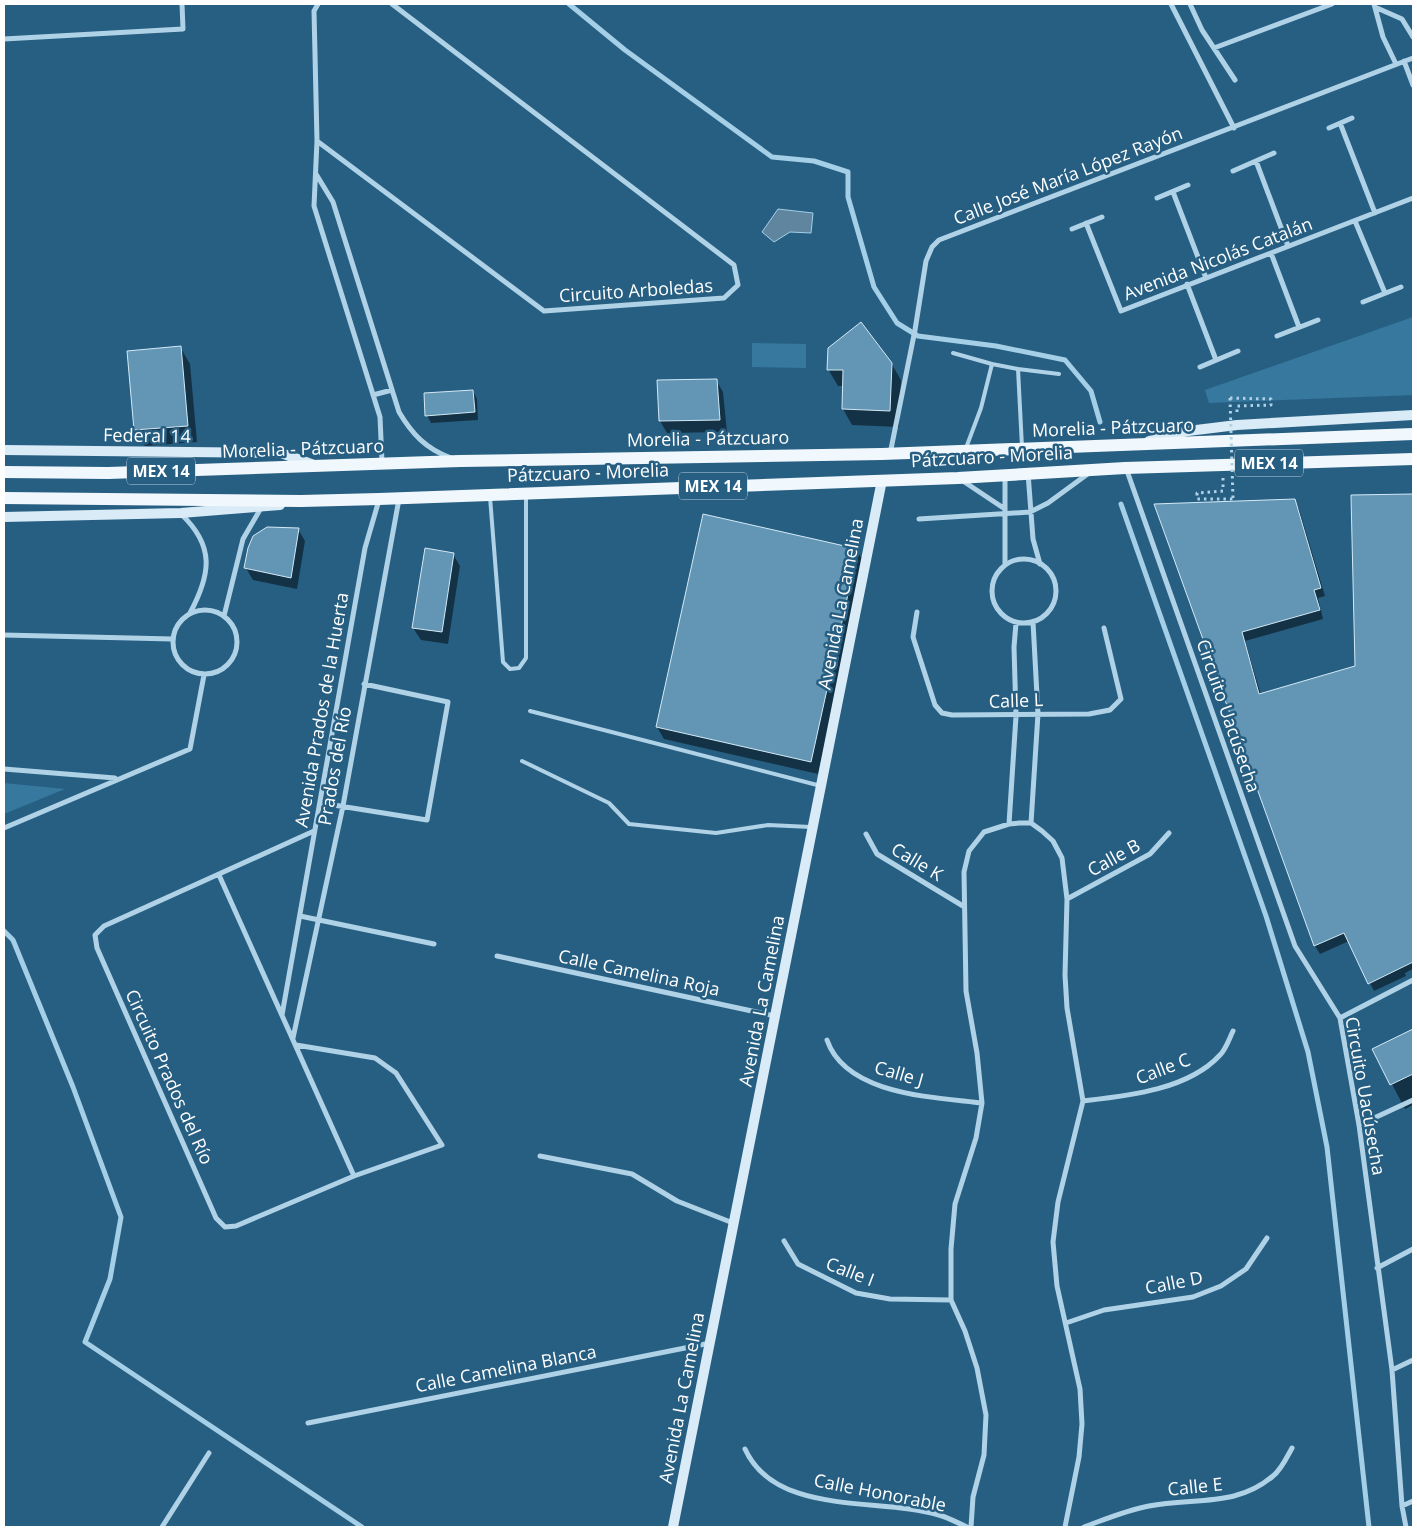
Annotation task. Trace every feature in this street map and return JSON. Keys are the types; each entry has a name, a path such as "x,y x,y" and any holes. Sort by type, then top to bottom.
{"main road":[{"name":"Morelia - Pátzcuaro","path":"4,472 108,473 460,461 890,454 1413,434"},
{"name":"Pátzcuaro - Morelia","path":"4,498 301,501 379,499 958,478 1095,469 1413,458"}],"street":[{"path":"4,39 183,29 182,4"},
{"path":"318,4 314,11 317,141 314,206 380,417 382,464"},
{"name":"Circuito Arboledas","path":"317,141 544,311 724,298 738,285 734,266 392,4"},
{"path":"1171,4 1234,128"},
{"path":"1190,4 1202,30 1235,80"},
{"path":"1214,48 1332,4"},
{"path":"1375,6 1402,19 1413,37"},
{"path":"1375,6 1382,37 1396,64"},
{"name":"Calle José María López Rayón","path":"890,454 915,330 926,261 932,247 939,240 1413,58"},
{"path":"1404,61 1413,85"},
{"path":"1329,128 1352,118"},
{"path":"1340,123 1375,213"},
{"path":"1234,171 1274,154"},
{"path":"1256,161 1288,246"},
{"path":"316,174 333,202 399,412 409,429 423,443 440,454 460,461"},
{"path":"1156,198 1188,185"},
{"path":"1173,192 1206,278"},
{"name":"Avenida Nicolás Catalán","path":"1086,223 1121,311 1413,198"},
{"path":"1072,229 1102,217"},
{"path":"1355,221 1385,293"},
{"path":"1270,253 1299,327"},
{"path":"1187,284 1216,360"},
{"path":"1363,302 1400,287"},
{"path":"1277,336 1318,320"},
{"path":"1200,366 1238,351"},
{"path":"373,395 392,390"},
{"path":"1137,445 1188,431 1362,416 1413,415"},
{"name":"Federal 14","path":"4,450 280,453 318,466"},
{"name":"Circuito Uacúsecha","path":"1125,468 1295,946 1340,1018 1359,1125 1392,1370 1402,1506 1406,1527"},
{"path":"919,519 1006,512 1030,512 1048,503 1095,469"},
{"path":"1028,473 1032,539 1040,564 1054,580 1055,601 1042,618 1033,622 1016,623 1006,618 999,611 992,592 993,581 1006,565 1023,559 1040,564"},
{"path":"1005,475 1006,565"},
{"path":"958,478 1006,512"},
{"name":"Avenida La Camelina","path":"673,1527 882,480"},
{"name":"Prados del Río","path":"293,1038 342,806 399,498"},
{"name":"Avenida Prados de la Huerta","path":"282,1015 365,548 379,499"},
{"path":"4,517 181,514 261,508 301,501"},
{"path":"224,616 240,548 251,523 261,508"},
{"path":"181,514 194,526 203,541 208,572 190,613 175,628 172,639 173,650 184,668 204,675 223,670 235,653 236,633 224,616 208,610 190,613"},
{"name":"Calle L","path":"917,612 913,637 935,705 942,713 952,716 1089,714 1110,710 1121,699 1104,628"},
{"path":"1031,823 1038,714 1033,622"},
{"path":"1009,824 1016,716 1014,647 1016,623"},
{"path":"4,635 172,639"},
{"path":"4,828 190,749 204,675"},
{"path":"321,803 427,820 448,702 364,684"},
{"path":"4,770 117,779"},
{"path":"971,1527 973,1498 984,1455 986,1415 977,1368 965,1330 951,1300 951,1249 955,1204 976,1138 982,1103 977,1053 966,991 963,906 964,872 969,851 984,832 1009,824 1031,823 1053,841 1062,858 1067,899 1065,975 1067,1008 1083,1101 1058,1202 1053,1242 1057,1286 1080,1389 1082,1424 1079,1458 1065,1527"},
{"name":"Circuito Prados del Río","path":"296,1045 375,1058 396,1072 442,1145 354,1176 236,1226 225,1227 216,1218 97,948 95,935 104,926 314,831"},
{"name":"Calle K","path":"866,834 877,854 963,906"},
{"name":"Calle B","path":"1067,899 1150,854 1168,834"},
{"path":"219,875 354,1176"},
{"path":"300,916 434,944"},
{"name":"Calle Camelina Roja","path":"497,956 775,1016"},
{"path":"1340,1018 1413,980"},
{"name":"Calle C","path":"1083,1101 1140,1094 1169,1085 1202,1069 1221,1055 1233,1031"},
{"name":"Calle J","path":"826,1040 831,1053 839,1062 864,1078 890,1089 910,1095 982,1103"},
{"path":"1359,1125 1413,1100"},
{"path":"540,1156 632,1174 677,1201 734,1224"},
{"name":"Calle D","path":"1066,1323 1104,1310 1193,1297 1222,1286 1246,1269 1267,1238"},
{"name":"Calle I","path":"784,1241 798,1264 856,1293 890,1300 951,1300"},
{"path":"1377,1268 1413,1250"},
{"name":"Calle Camelina Blanca","path":"308,1422 710,1343"},
{"path":"1392,1370 1413,1360"},
{"name":"Calle Honorable","path":"745,1448 752,1464 777,1486 843,1504 899,1508 939,1515 967,1527"},
{"name":"Calle E","path":"1084,1527 1150,1505 1219,1501 1246,1493 1274,1476 1292,1448"},
{"path":"162,1527 209,1453"},
{"path":"1402,1506 1413,1501"}],"lane":[{"path":"953,353 1018,370 1059,374"},
{"path":"966,451 992,364"},
{"path":"1018,370 1022,449"},
{"path":"489,495 503,662 510,669 519,668 526,658 526,493"},
{"path":"530,712 821,786"},
{"path":"522,761 609,803 629,824 716,833 768,825 813,828"}],"path":[{"path":"1223,491 1197,493 1196,499 1233,499 1230,398 1271,399 1271,405 1237,406"}],"shaded area":[{"path":"778,209 813,213 811,233 790,232 774,242 762,232"},
{"path":"1413,317 1413,395 1209,403 1205,390"},
{"path":"752,343 806,344 806,368 752,367"},
{"path":"4,783 65,789 4,814"}],"building":[{"path":"861,322 892,363 890,411 842,409 843,370 827,370 828,348"},
{"path":"181,346 188,426 134,430 127,351"},
{"path":"717,379 720,420 659,421 657,380"},
{"path":"473,390 475,412 425,416 424,393"},
{"path":"1413,494 1413,962 1368,984 1344,933 1314,946 1154,504 1295,499 1321,588 1314,590 1320,610 1242,632 1259,694 1355,666 1351,495"},
{"path":"703,514 858,549 811,762 656,727"},
{"path":"267,527 299,528 291,578 244,568 248,548 253,536"},
{"path":"425,548 454,553 442,632 412,628"},
{"path":"1413,1029 1413,1074 1390,1085 1372,1049"}],"waterway":[{"path":"569,4 625,50 772,157 814,161 848,172 848,197 874,287 897,323 918,336 996,346 1065,360 1091,391 1100,422"},
{"path":"1121,504 1266,916 1308,1052 1327,1147 1369,1527"},
{"path":"4,931 13,940 73,1087 121,1217 110,1279 85,1342 362,1527"}]}
